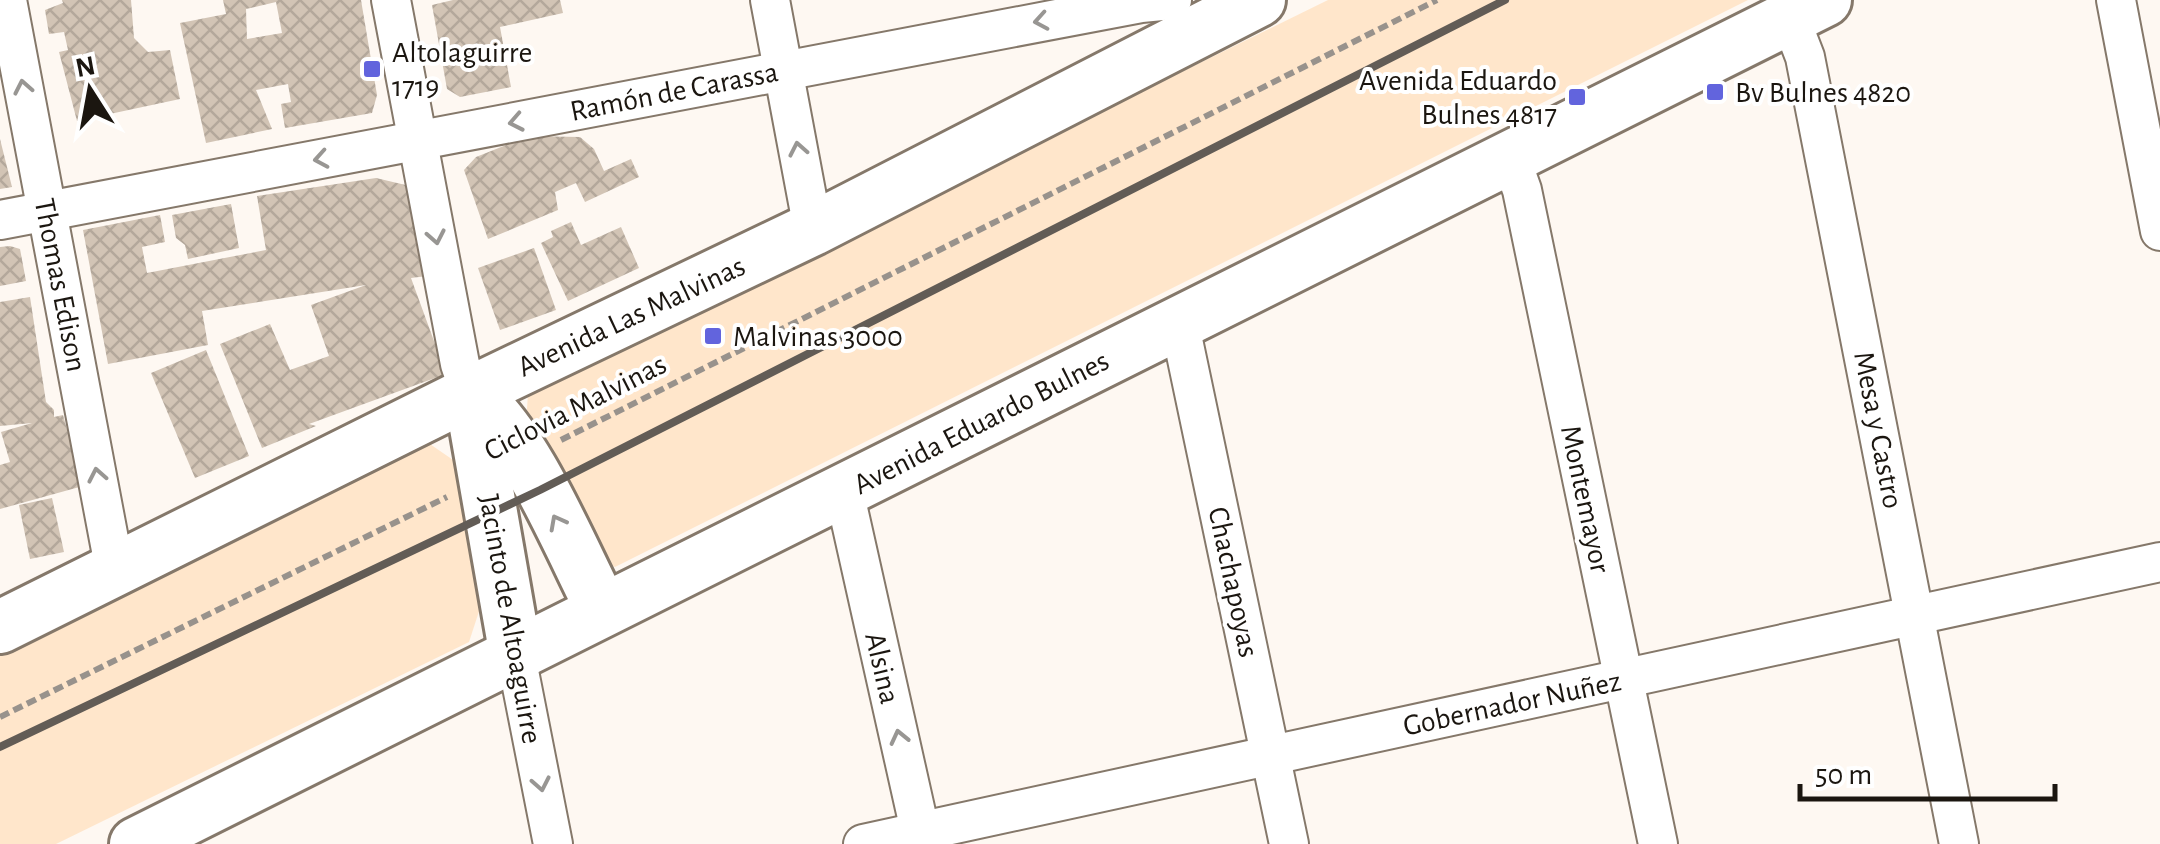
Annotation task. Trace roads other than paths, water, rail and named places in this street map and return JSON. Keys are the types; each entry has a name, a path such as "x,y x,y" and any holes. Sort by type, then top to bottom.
{"main road":[{"name":"Avenida Las Malvinas","path":"0,627 470,393 813,230 1259,0"},
{"name":"Avenida Eduardo Bulnes","path":"160,839 602,609 844,492 1179,320 1808,9"},
{"name":"Jacinto de Altoaguirre","path":"470,393 505,468 602,609"},
{"name":"Jacinto de Altoaguirre","path":"505,468 516,656"}],"street":[{"name":"Thomas Edison","path":"7,0 115,570"},
{"name":"Jacinto de Altoaguirre","path":"391,0 460,364 470,393"},
{"path":"770,0 813,230"},
{"path":"2116,0 2160,232"},
{"name":"Ramón de Carassa","path":"0,220 1151,1"},
{"path":"1150,57 1151,1"},
{"name":"Mesa y Castro","path":"1808,9 1806,57 1959,844"},
{"name":"Montemayor","path":"1510,156 1522,190 1658,844"},
{"name":"Chachapoyas","path":"1179,320 1289,844"},
{"name":"Alsina","path":"844,492 922,838"},
{"name":"Gobernador Nuñez","path":"863,844 922,838 1270,755 2160,562"},
{"name":"Jacinto de Altoaguirre","path":"516,656 553,844"}],"railway":[{"path":"0,747 540,490 1505,0"}],"place":[{"name":"Altolaguirre 1719","path":"372,69"},
{"name":"Bv Bulnes 4820","path":"1715,92"},
{"name":"Avenida Eduardo Bulnes 4817","path":"1577,97"},
{"name":"Malvinas 3000","path":"713,336"}]}
